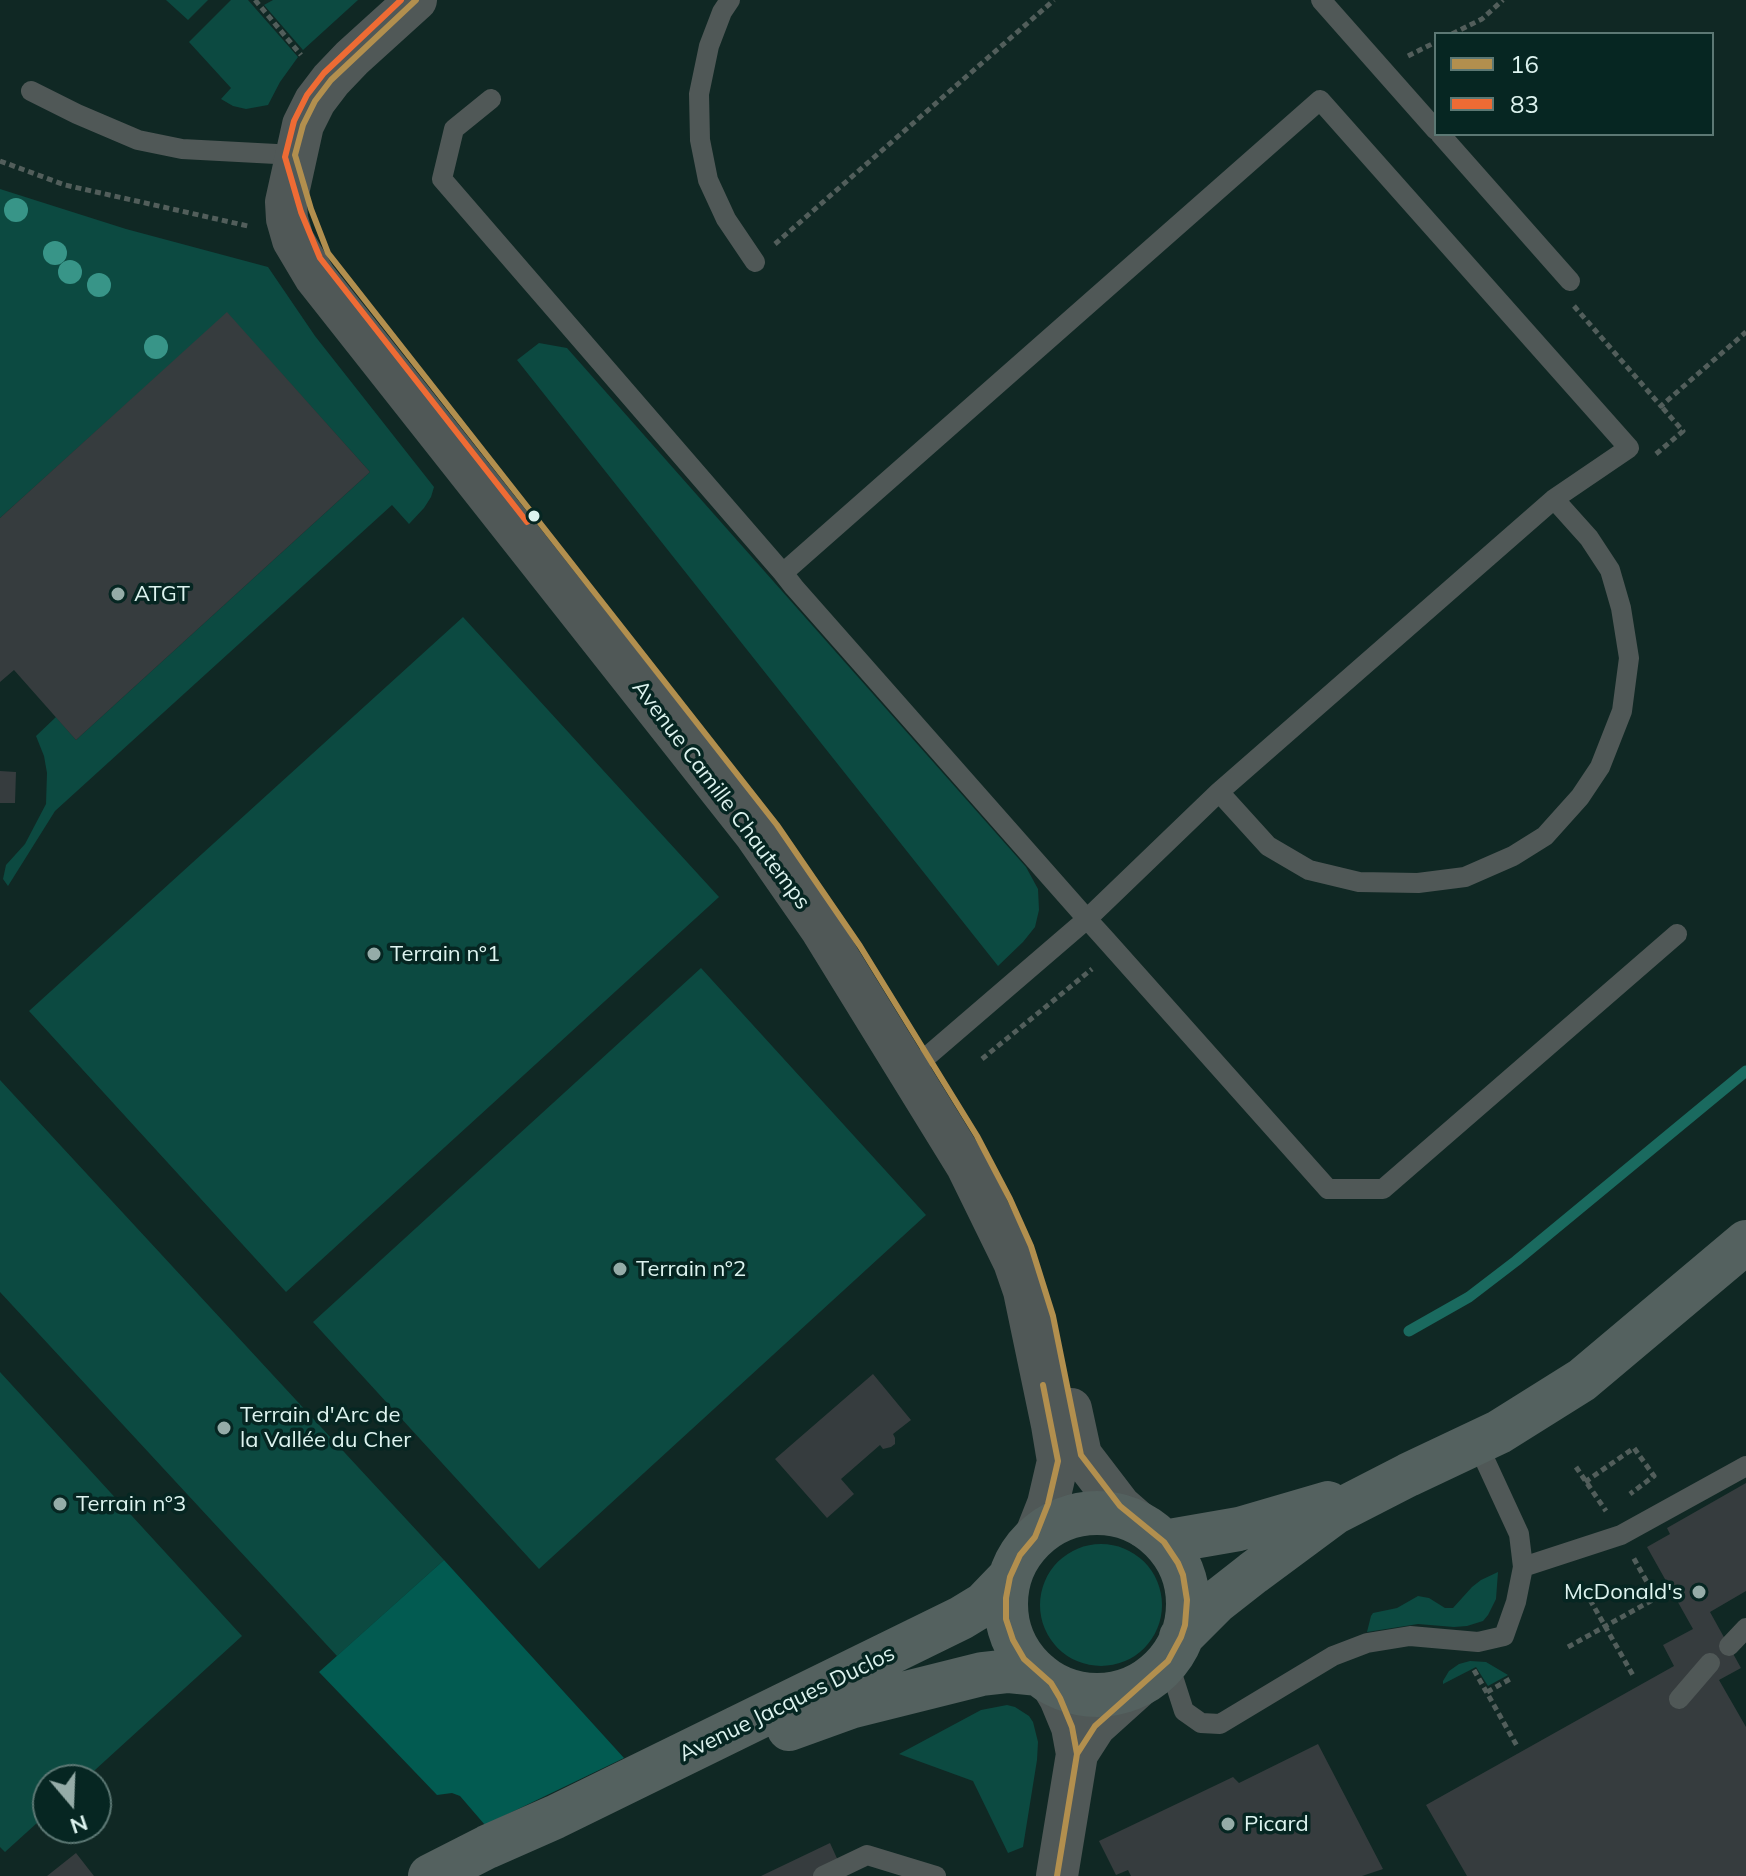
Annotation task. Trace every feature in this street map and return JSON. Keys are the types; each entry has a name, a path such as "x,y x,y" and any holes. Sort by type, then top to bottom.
{"main road":[{"path":"1165,1659 1187,1612 1186,1587 1178,1563 1154,1535 1132,1520 1113,1514 1089,1513 1055,1523 1035,1537 1020,1555 1010,1577 1006,1619 1024,1659 1045,1678 1074,1692 1099,1695 1123,1691 1165,1659 1216,1602 1334,1513 1499,1432 1582,1380 1746,1242"},
{"path":"1154,1535 1239,1529 1296,1514 1408,1475"},
{"name":"Avenue Jacques Duclos","path":"430,1876 961,1618 984,1604 1010,1577"},
{"name":"Avenue Jacques Duclos","path":"555,1817 850,1707 982,1674 1009,1671 1045,1678"}],"street":[{"path":"295,155 303,125 315,101 331,80 416,0"},
{"name":"Avenue Camille Chautemps","path":"295,155 328,253 777,825 860,946 1014,1262 1024,1291 1058,1461 1051,1495 1035,1537"},
{"name":"Avenue Camille Chautemps","path":"919,1064 977,1136 1031,1246 1053,1316 1081,1455 1120,1506 1154,1535"},
{"path":"1077,1754 1095,1726 1165,1659"},
{"path":"1045,1678 1060,1698 1072,1727 1077,1754 1057,1876"}],"lane":[{"path":"730,0 709,46 699,94 700,140 708,180 726,219 755,262"},
{"path":"1321,0 1434,127"},
{"path":"31,91 138,140 182,149 295,155"},
{"path":"491,99 454,129 442,179 783,573 1328,1189 1383,1189 1677,934"},
{"path":"783,573 1320,100 1629,448 1554,499 1219,792 1087,919 919,1064"},
{"path":"1442,136 1570,281"},
{"path":"1219,792 1268,846 1309,870 1359,882 1418,883 1465,877 1513,856 1545,836 1580,797 1600,767 1622,711 1629,658 1621,608 1610,570 1589,538 1554,499"},
{"path":"1165,1659 1184,1711 1201,1723 1220,1724 1333,1656 1367,1643 1410,1636 1478,1642 1504,1636 1516,1602 1523,1567 1519,1534 1477,1443"},
{"path":"1523,1567 1621,1535 1746,1466"},
{"path":"1729,1646 1746,1628"},
{"path":"1679,1699 1710,1663"},
{"path":"823,1876 867,1855 936,1876"}],"path":[{"path":"265,0 257,2 309,65"},
{"path":"755,262 1054,0"},
{"path":"1456,32 1482,19 1503,0"},
{"path":"0,161 65,185 254,228"},
{"path":"1653,456 1683,431 1661,406"},
{"path":"982,1059 1092,970 1106,940"},
{"path":"1585,1482 1634,1448 1654,1476 1618,1502"},
{"path":"1576,1467 1595,1494"},
{"path":"1568,1647 1656,1598 1621,1535"},
{"path":"1585,1591 1634,1677"},
{"path":"1473,1669 1517,1746"},
{"path":"1487,1692 1512,1678"}],"green space":[{"path":"166,0 208,0 188,20"},
{"path":"231,0 248,0 298,57 268,105 246,109 221,99 231,88 189,42"},
{"path":"273,0 358,0 303,50 264,5"},
{"path":"0,189 126,229 268,267 315,336 434,487 424,508 409,524 392,505 55,811 8,886 3,879 6,865 25,844 46,804 47,773 36,736 56,717 76,740 370,472 227,313 0,518"},
{"path":"539,343 567,348 1026,867 1038,889 1039,910 1035,927 998,966 517,360"},
{"name":"Terrain n°1","path":"463,617 719,897 286,1292 29,1011"},
{"name":"Terrain n°2","path":"701,968 926,1215 539,1569 313,1322"},
{"name":"Terrain d'Arc de la Vallée du Cher","path":"0,1080 444,1560 337,1656 0,1292"},
{"name":"Terrain n°3","path":"0,1372 242,1636 102,1764 32,1764 32,1828 5,1852 0,1847"},
{"path":"1101,1544 1124,1549 1144,1562 1157,1582 1162,1605 1157,1628 1144,1648 1124,1661 1101,1666 1078,1661 1058,1648 1045,1628 1040,1605 1045,1582 1058,1562 1078,1549"},
{"path":"444,1560 624,1758 485,1825 460,1796 452,1793 437,1795 319,1672"},
{"path":"1498,1572 1496,1599 1483,1621 1467,1626 1418,1624 1367,1632 1373,1613 1397,1608 1418,1596 1429,1598 1445,1608 1453,1608 1472,1587"},
{"path":"1470,1661 1486,1662 1508,1675 1488,1686 1476,1667 1443,1684 1449,1671"},
{"path":"1007,1705 1029,1716 1038,1742 1023,1847 1008,1853 973,1781 899,1754 981,1710"}],"building":[{"name":"ATGT","path":"227,312 370,472 76,740 14,670 0,682 0,518"},
{"path":"0,771 16,772 15,803 0,803"},
{"path":"873,1374 911,1420 893,1434 895,1444 883,1449 880,1445 841,1479 854,1494 827,1518 775,1459"},
{"path":"1746,1483 1746,1591 1710,1612 1741,1668 1719,1680 1746,1727 1746,1876 1467,1876 1426,1805 1674,1666 1663,1645 1693,1629 1647,1547 1670,1534 1667,1528"},
{"path":"1318,1744 1383,1869 1362,1876 1131,1876 1128,1870 1116,1875 1099,1841 1233,1777 1239,1783"},
{"path":"830,1843 845,1876 761,1876"},
{"path":"76,1853 94,1876 47,1876"}],"waterway":[{"path":"1409,1331 1469,1297 1516,1261 1746,1071"}],"transit line":[{"name":"83","path":"401,0 324,73 307,95 294,121 285,157 301,212 320,258 527,522"},
{"name":"16","path":"416,0 331,80 315,101 303,125 295,155 328,253 777,825 860,946 977,1136 1031,1246 1053,1316 1081,1455 1120,1506 1164,1542 1183,1575 1187,1600 1185,1625 1168,1661 1095,1726 1077,1754 1057,1876"},
{"name":"16","path":"1043,1385 1058,1461 1048,1504 1035,1537 1020,1555 1010,1577 1006,1619 1024,1659 1051,1683 1072,1727 1077,1754 1068,1809"}],"place":[{"name":"ATGT","path":"118,594"},
{"name":"Terrain n°1","path":"374,954"},
{"name":"Terrain n°2","path":"620,1269"},
{"name":"Terrain d'Arc de la Vallée du Cher","path":"224,1428"},
{"name":"Terrain n°3","path":"60,1504"},
{"name":"McDonald's","path":"1699,1592"},
{"name":"Picard","path":"1228,1824"}]}
